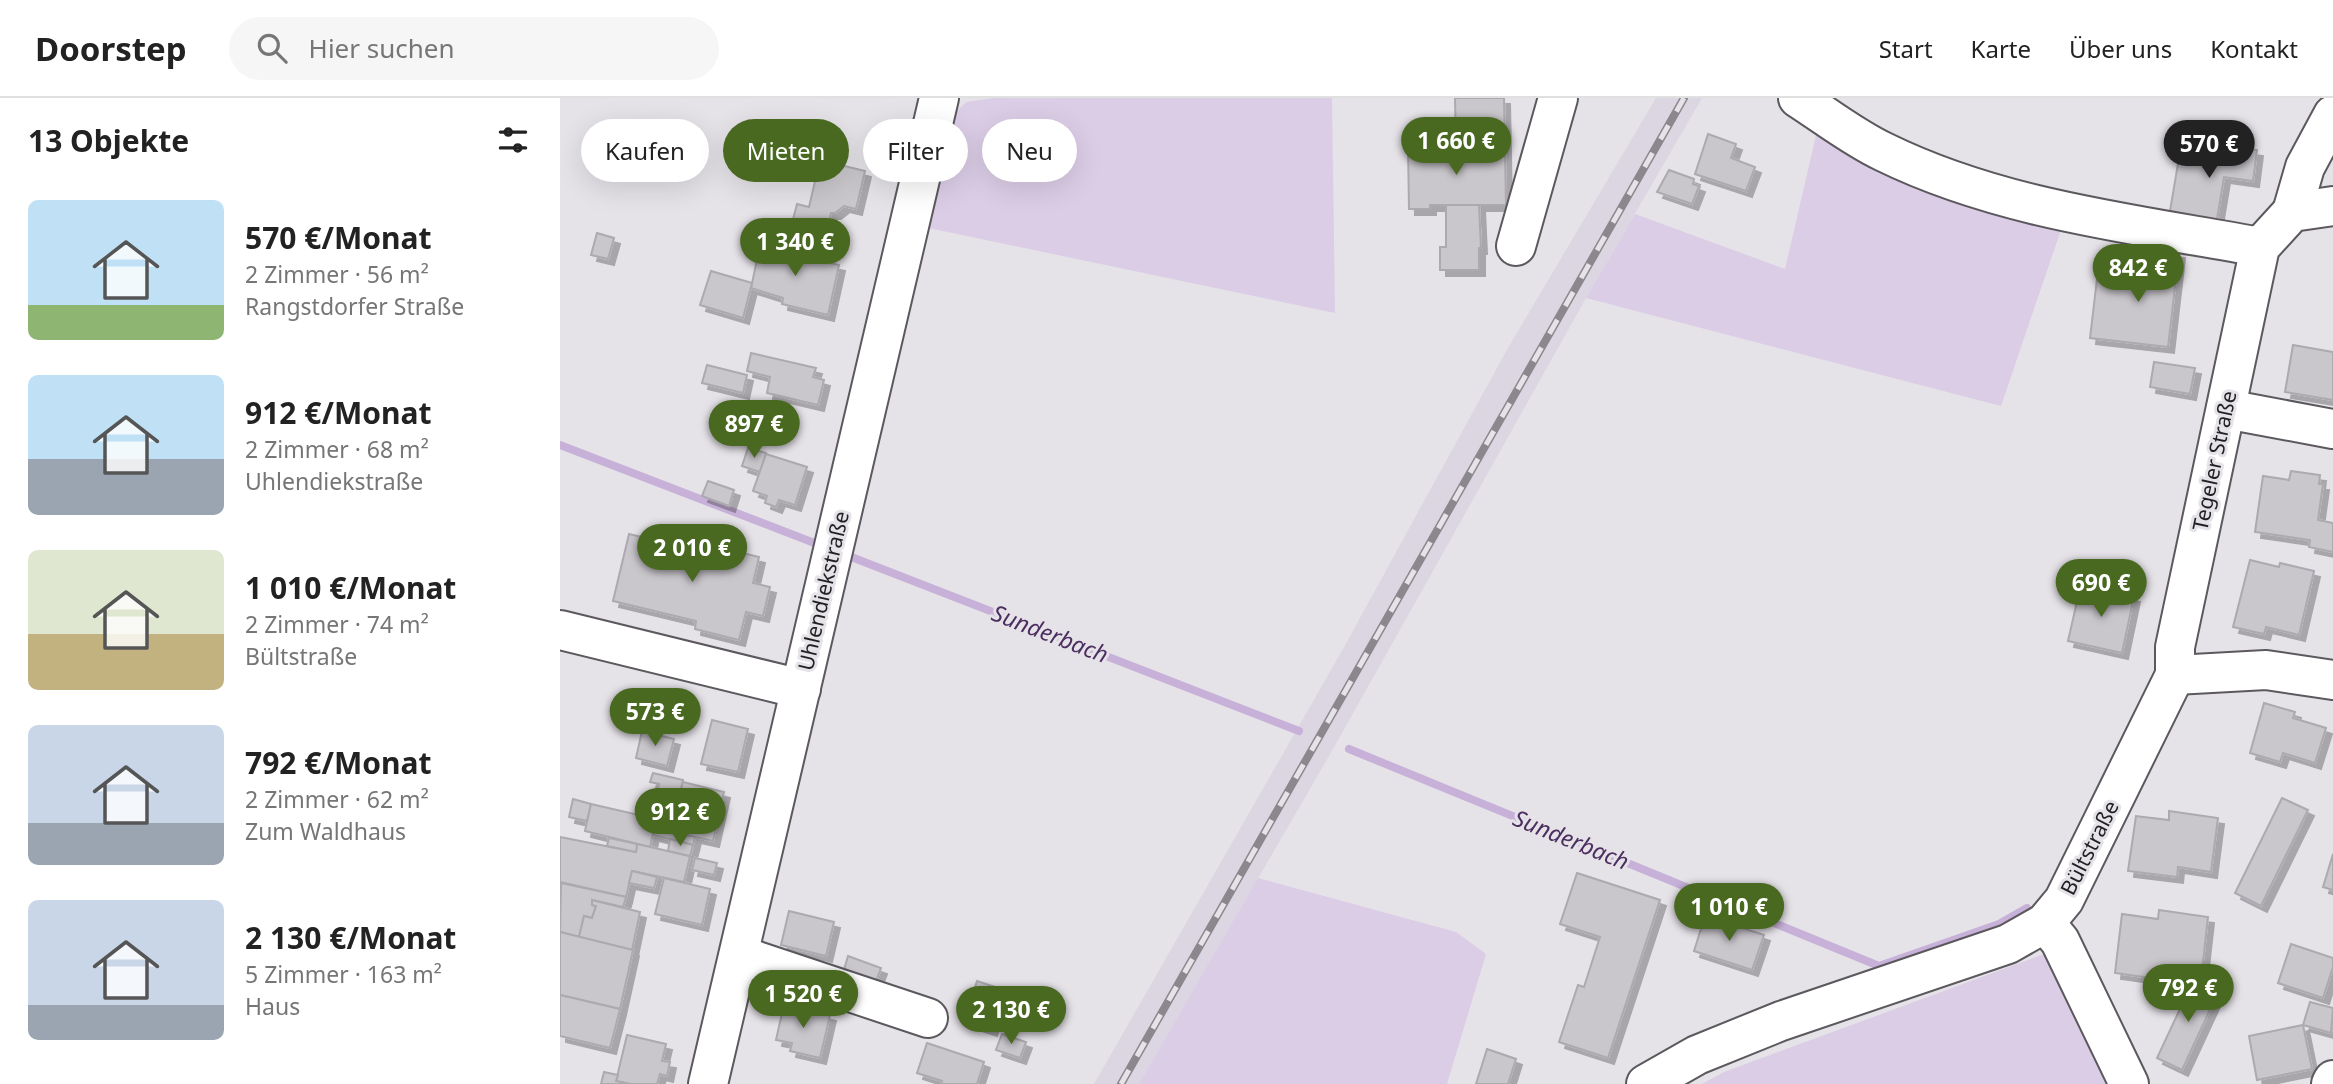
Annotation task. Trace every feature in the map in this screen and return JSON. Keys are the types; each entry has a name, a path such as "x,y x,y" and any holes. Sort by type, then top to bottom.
{"street":[{"name":"Uhlendiekstraße","path":"708,1084 939,98"},
{"path":"1516,246 1558,98"},
{"path":"1798,98 1882,152 1964,185 2097,217 2260,247 2292,212 2305,167 2333,115"},
{"path":"2292,212 2333,206"},
{"name":"Tegeler Straße","path":"2175,675 2175,647 2260,247"},
{"path":"2226,409 2333,429"},
{"path":"560,630 801,689"},
{"path":"2175,675 2266,670 2333,680"},
{"name":"Bültstraße","path":"1646,1084 1697,1055 1781,1021 2008,944 2045,923 2064,900 2175,675"},
{"path":"2045,923 2060,941 2129,1084"},
{"path":"739,955 928,1018"}],"shaded area":[{"path":"994,98 1332,98 1335,313 919,226 930,182 968,182 968,119 949,119 966,102"},
{"path":"1656,98 1702,98 1586,298 1333,749 1139,1084 1094,1084 1343,649 1508,348"},
{"path":"1818,127 2064,221 2001,406 1586,298 1635,214 1785,269"},
{"path":"1258,878 1456,932 1486,954 1447,1084 1139,1084"},
{"path":"2047,953 2114,1084 1702,1084 1724,1072"}],"building":[{"path":"1455,98 1504,98 1505,149 1456,149"},
{"path":"1708,134 1736,144 1731,158 1755,167 1746,191 1695,174"},
{"path":"1447,146 1447,149 1505,149 1506,205 1430,205 1430,209 1409,209 1408,147"},
{"path":"2227,146 2257,150 2253,181 2224,177 2217,219 2170,211 2180,152 2225,160"},
{"path":"849,167 863,171 856,209 844,206 831,213 825,239 790,231 797,204 809,207 815,182 849,182"},
{"path":"1669,170 1694,179 1693,184 1699,186 1692,204 1657,192"},
{"path":"1446,205 1479,205 1479,270 1440,270 1440,247 1446,247"},
{"path":"597,233 614,238 608,259 591,255"},
{"path":"761,241 808,251 806,258 839,265 828,315 782,304 783,298 751,288"},
{"path":"2148,248 2179,252 2168,347 2090,338 2097,279 2144,284"},
{"path":"711,271 752,283 743,318 700,305"},
{"path":"2293,345 2333,352 2333,400 2285,392"},
{"path":"751,353 816,368 813,377 824,380 818,405 767,393 770,377 747,371"},
{"path":"2154,362 2195,368 2190,394 2150,387"},
{"path":"707,365 747,375 743,393 702,383"},
{"path":"748,448 766,453 760,472 742,466"},
{"path":"766,454 807,467 795,505 779,500 776,507 765,503 767,496 753,491"},
{"path":"2291,471 2320,475 2319,484 2323,484 2318,520 2333,523 2333,552 2309,547 2310,540 2255,532 2263,476 2289,480"},
{"path":"708,481 734,490 729,506 702,496"},
{"path":"629,534 712,554 714,546 759,557 753,583 770,587 763,616 746,612 739,640 695,629 696,621 613,601"},
{"path":"2250,560 2279,567 2280,563 2314,571 2299,635 2266,627 2264,634 2233,627"},
{"path":"2081,584 2134,596 2122,653 2068,641"},
{"path":"2264,703 2295,712 2293,718 2326,728 2315,763 2283,753 2280,762 2250,753"},
{"path":"712,720 748,729 738,772 701,764"},
{"path":"642,731 674,739 667,766 636,758"},
{"path":"653,773 683,780 678,802 656,797 659,784 650,782"},
{"path":"683,782 724,792 713,841 677,833 685,798 679,797"},
{"path":"2282,798 2308,810 2261,906 2235,893"},
{"path":"573,799 591,804 587,821 569,817"},
{"path":"591,804 656,819 650,847 585,831"},
{"path":"2169,811 2218,818 2211,872 2178,867 2177,877 2128,871 2136,816 2169,820"},
{"path":"656,822 678,827 677,833 695,837 693,845 653,835"},
{"path":"560,837 636,852 637,844 690,856 684,882 632,871 626,897 560,882"},
{"path":"609,838 637,844 636,852 607,846"},
{"path":"670,839 693,845 690,856 668,851"},
{"path":"2333,854 2333,890 2323,887"},
{"path":"695,858 717,863 714,875 692,870"},
{"path":"632,871 657,877 654,888 629,883"},
{"path":"1577,873 1660,900 1608,1058 1559,1042 1578,985 1584,987 1600,937 1560,924"},
{"path":"664,878 710,889 702,925 655,914"},
{"path":"561,883 626,897 623,907 592,900 592,905 596,906 592,918 584,916 579,937 560,932"},
{"path":"592,900 640,912 632,950 579,937 584,916 592,918 596,906 592,905"},
{"path":"2159,910 2208,917 2202,970 2168,966 2166,980 2115,973 2122,914 2158,919"},
{"path":"789,911 834,922 826,956 781,945"},
{"path":"1705,916 1764,935 1752,970 1694,951"},
{"path":"560,932 633,950 620,1009 560,995"},
{"path":"2291,944 2333,958 2333,967 2323,998 2278,983"},
{"path":"848,956 881,968 875,984 843,973"},
{"path":"2194,979 2219,990 2182,1070 2157,1058"},
{"path":"977,981 1004,990 991,1030 964,1021"},
{"path":"560,995 620,1009 610,1048 560,1036"},
{"path":"2310,1002 2333,1008 2331,1033 2303,1025"},
{"path":"784,1004 830,1015 820,1058 790,1051 792,1043 776,1040"},
{"path":"2303,1025 2312,1069 2257,1080 2249,1036"},
{"path":"1002,1034 1026,1042 1020,1058 996,1050"},
{"path":"627,1035 666,1044 662,1061 670,1062 667,1076 660,1074 657,1084 616,1081"},
{"path":"927,1043 984,1062 977,1084 941,1084 942,1081 917,1073"},
{"path":"1487,1049 1516,1059 1508,1084 1476,1084"},
{"path":"604,1072 618,1075 616,1081 630,1084 601,1084"}],"waterway":[{"name":"Sunderbach","path":"560,445 817,544"},
{"name":"Sunderbach","path":"841,553 1299,731"},
{"name":"Sunderbach","path":"1349,749 1879,966 1999,924 2027,908"}],"railway":[{"path":"1121,1084 1684,98"}]}
